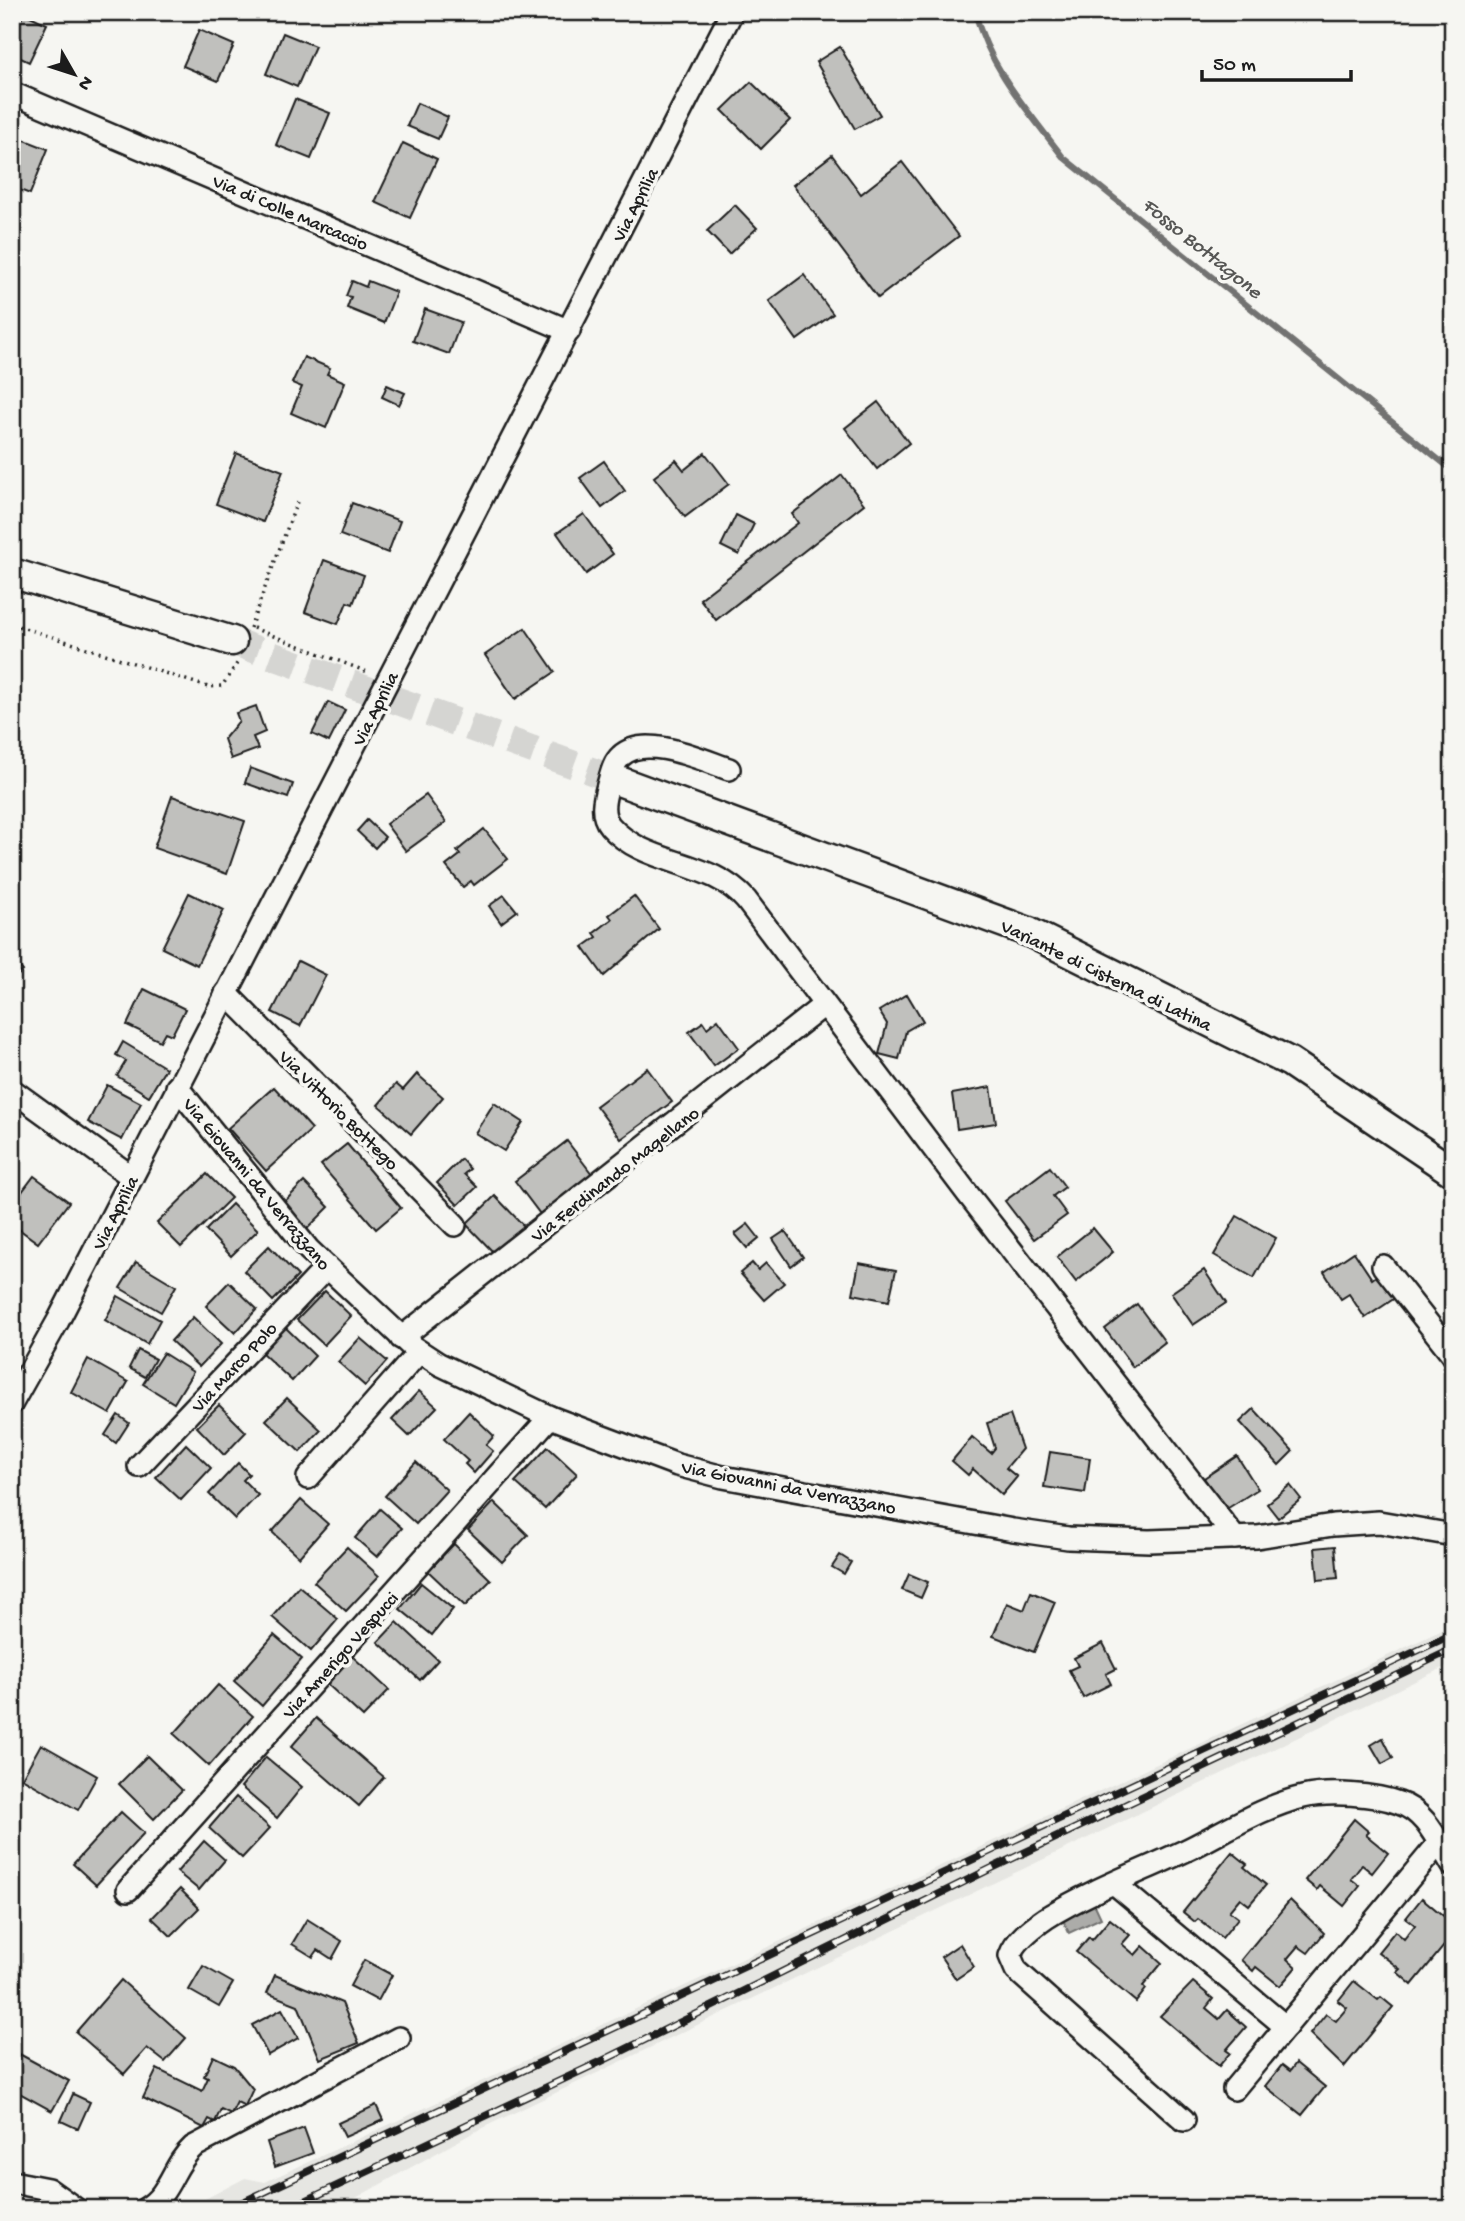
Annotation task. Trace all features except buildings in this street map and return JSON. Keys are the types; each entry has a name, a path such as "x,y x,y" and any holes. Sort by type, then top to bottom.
{"main road":[{"path":"12,573 241,634"},
{"name":"Variante di Cisterna di Latina","path":"619,781 1028,932 1290,1062 1453,1172"}],"street":[{"name":"Via Aprilia","path":"12,1403 132,1177 732,12"},
{"name":"Via di Colle Marcaccio","path":"12,93 569,331"},
{"path":"729,769 663,748 633,749 615,764 604,799 605,818 613,829 631,842 710,873 736,890 1235,1538"},
{"name":"Via Vittorio Bottego","path":"226,993 455,1225"},
{"name":"Via Ferdinando Magellano","path":"401,1338 824,1005"},
{"name":"Via Giovanni da Verrazzano","path":"177,1087 294,1233 401,1338 419,1352 550,1417 651,1456 704,1472 1013,1530 1116,1540 1235,1538 1356,1522 1401,1524 1453,1535"},
{"path":"12,1090 132,1177"},
{"path":"1383,1266 1453,1354"},
{"name":"Via Marco Polo","path":"139,1466 327,1267"},
{"path":"308,1478 419,1352"},
{"name":"Via Amerigo Vespucci","path":"128,1890 550,1417"},
{"path":"1184,2120 1019,1974 1010,1962 1014,1946 1040,1923 1115,1884 1280,1805 1305,1797 1326,1794 1388,1800 1413,1810 1424,1820 1453,1866"},
{"path":"1234,2089 1438,1843"},
{"path":"1115,1884 1286,2027"},
{"path":"145,2209 167,2190 181,2159 193,2147 399,2038"},
{"path":"12,2182 48,2189 76,2209"}],"path":[{"path":"241,634 388,680"}],"shaded area":[{"path":"1453,1625 1453,1663 478,2130 336,2209 186,2209 245,2178 265,2182"},
{"path":"1094,1903 1101,1918 1069,1933 1062,1918"}],"waterway":[{"name":"Fosso Bottagone","path":"975,12 981,32 1000,71 1063,157 1453,471"}],"tunnel":[{"path":"232,641 619,781"}],"railway":[{"path":"228,2209 1453,1634"},
{"path":"288,2209 602,2061 990,1869 1453,1649"}]}
